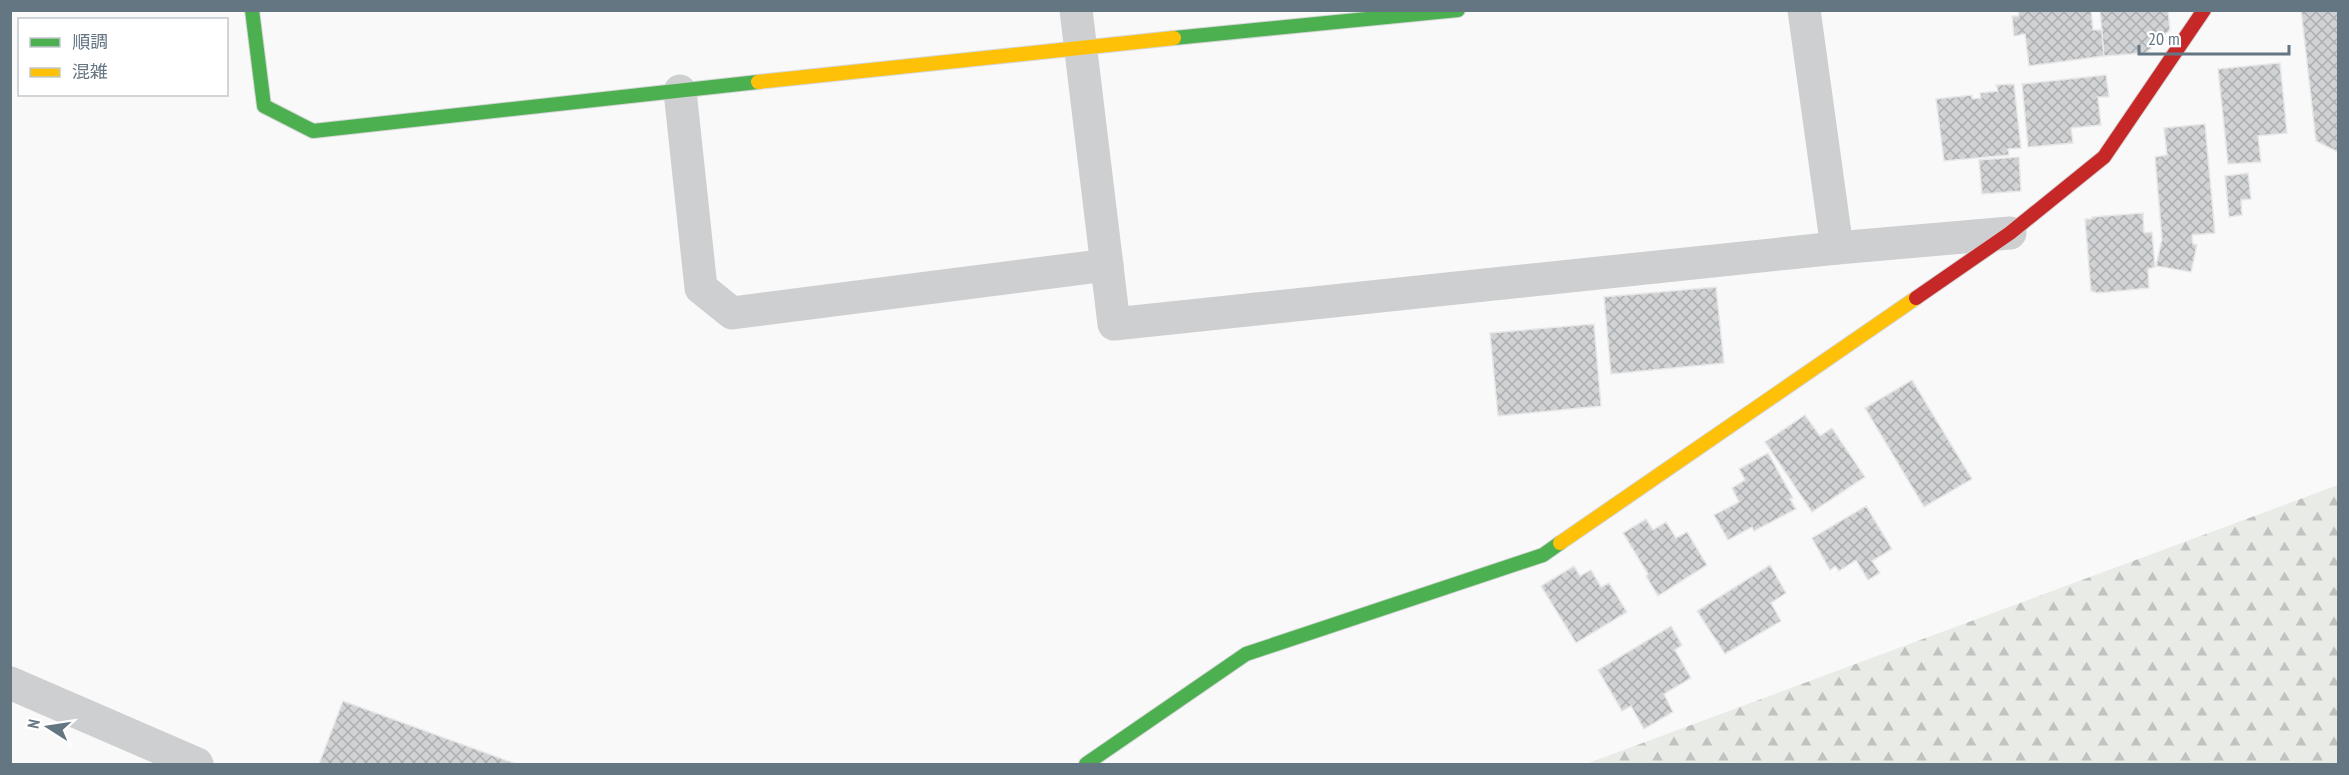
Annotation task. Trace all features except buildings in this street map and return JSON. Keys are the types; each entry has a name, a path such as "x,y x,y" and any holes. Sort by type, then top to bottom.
{"street":[{"path":"252,10 264,106 314,131 1081,47 1458,10"},
{"path":"1076,10 1114,324 1837,248 2010,233"},
{"path":"1804,10 1837,248"},
{"path":"1086,765 1246,654 1543,555 2010,233 2104,157 2204,10"},
{"path":"680,91 701,288 732,313 1107,265"},
{"path":"10,683 197,765"}],"green space":[{"path":"2338,485 2338,764 1586,764"}],"traffic: fast":[{"path":"252,10 264,106 313,131 758,82"},
{"path":"1174,38 1458,10"},
{"path":"1086,764 1246,654 1543,555 1560,543"}],"traffic: slow":[{"path":"758,82 1174,38"},
{"path":"1560,543 1916,298"}],"traffic: jam":[{"path":"1916,298 2010,233 2104,157 2204,10"}]}
